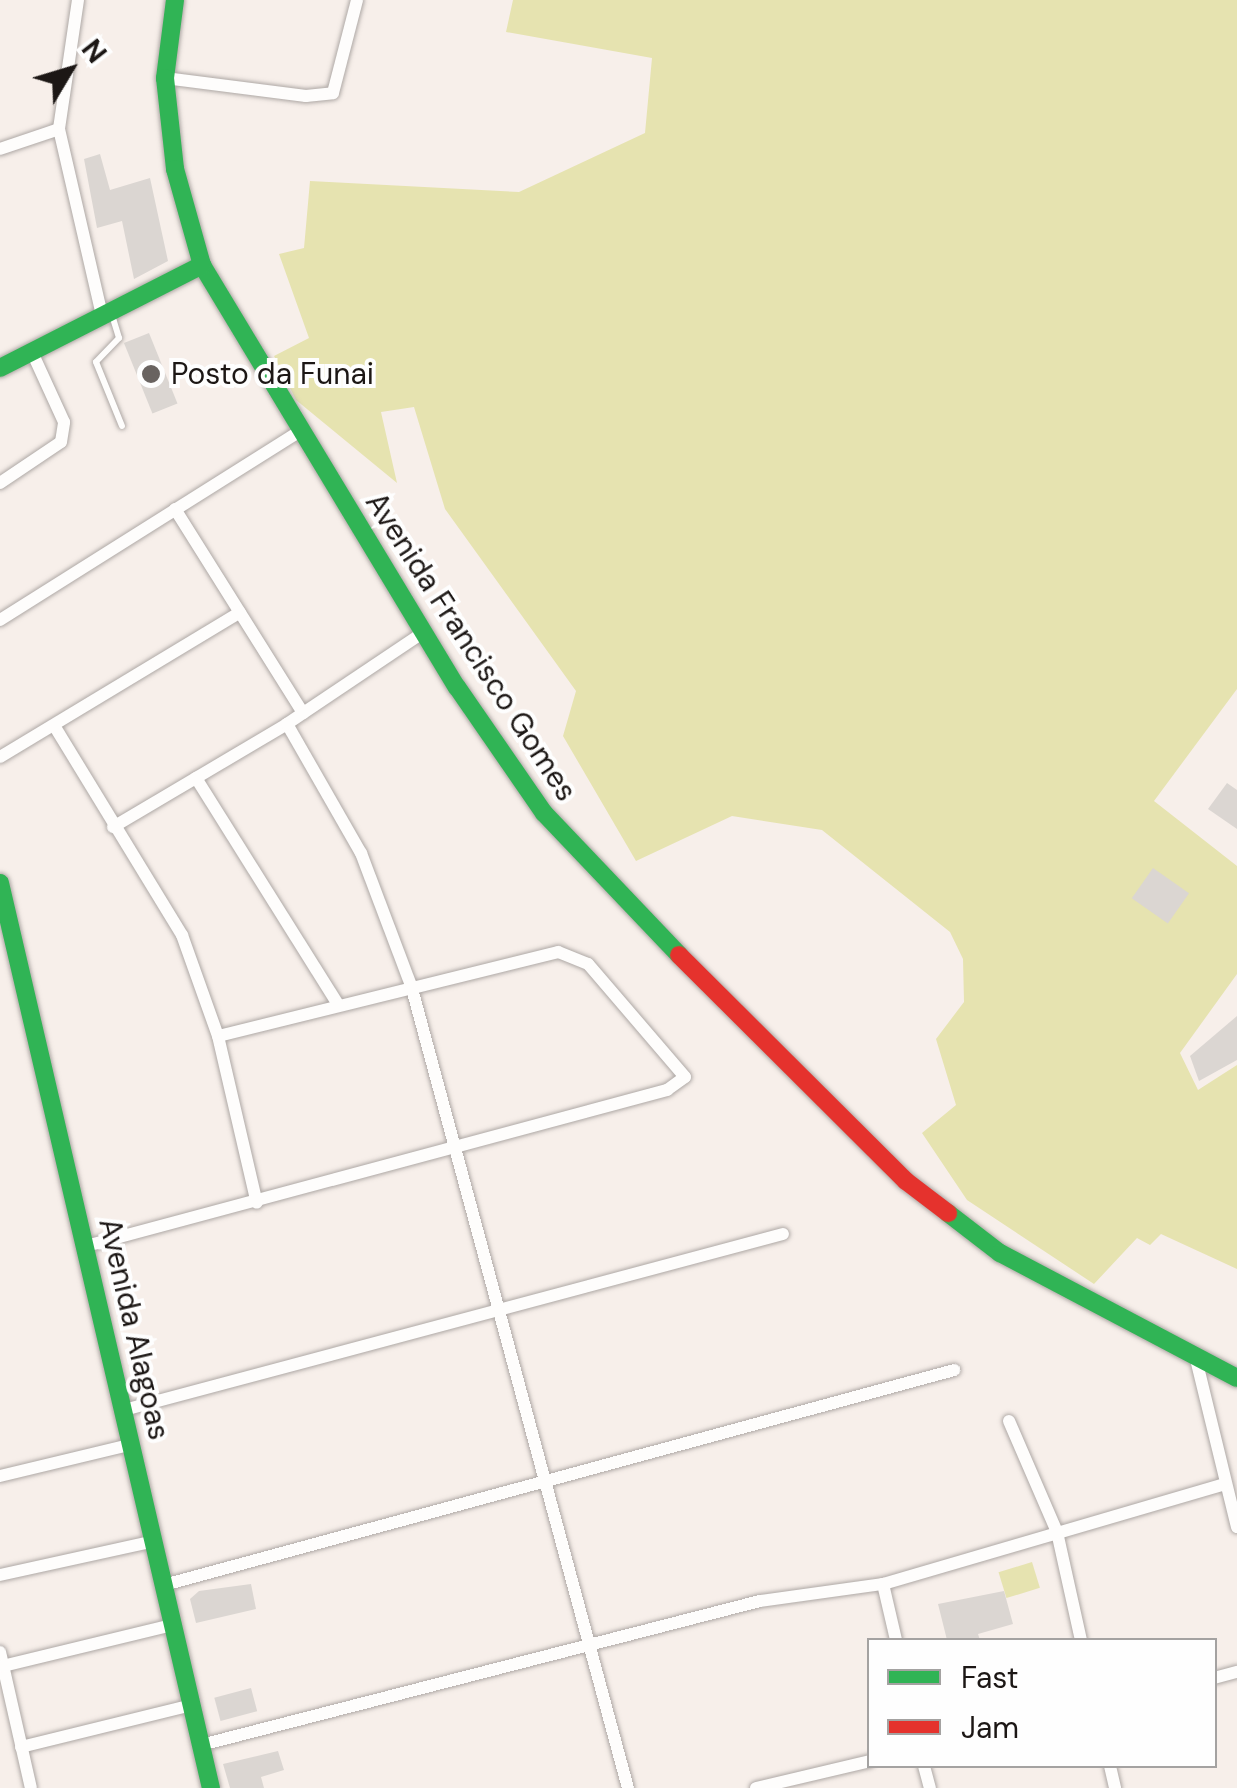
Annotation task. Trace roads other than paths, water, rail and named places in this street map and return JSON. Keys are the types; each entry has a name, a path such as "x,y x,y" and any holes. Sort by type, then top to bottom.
{"main road":[{"name":"Avenida Francisco Gomes","path":"174,0 166,78 175,169 202,265 424,632 544,812 600,877 906,1182 1000,1253 1237,1378"},
{"path":"0,368 202,265"},
{"name":"Avenida Alagoas","path":"0,883 212,1788"}],"street":[{"path":"78,0 59,129 106,313"},
{"path":"166,78 306,96 332,93 356,0"},
{"path":"0,149 59,129"},
{"path":"0,483 61,442 64,422 32,352"},
{"path":"0,620 300,431"},
{"path":"175,509 303,713"},
{"path":"0,757 240,612"},
{"path":"112,826 286,724 424,632"},
{"path":"286,724 350,832 411,985 593,1642 628,1788"},
{"path":"55,727 182,935 218,1036 257,1203"},
{"path":"196,778 338,1004"},
{"path":"86,1246 667,1090 685,1077 588,964 558,952 411,985 218,1036"},
{"path":"124,1410 502,1314 783,1234"},
{"path":"1196,1359 1237,1527"},
{"path":"164,1584 954,1370"},
{"path":"1009,1422 1057,1532 1082,1638"},
{"path":"0,1476 133,1444"},
{"path":"201,1745 760,1601 884,1584 1226,1484"},
{"path":"0,1575 155,1541"},
{"path":"884,1584 896,1638"},
{"path":"31,1788 1,1659 173,1625"},
{"path":"21,1746 192,1706"},
{"path":"756,1788 867,1762"}],"lane":[{"path":"106,313 119,338 96,362 122,426"}],"place":[{"name":"Posto da Funai","path":"151,374"}]}
